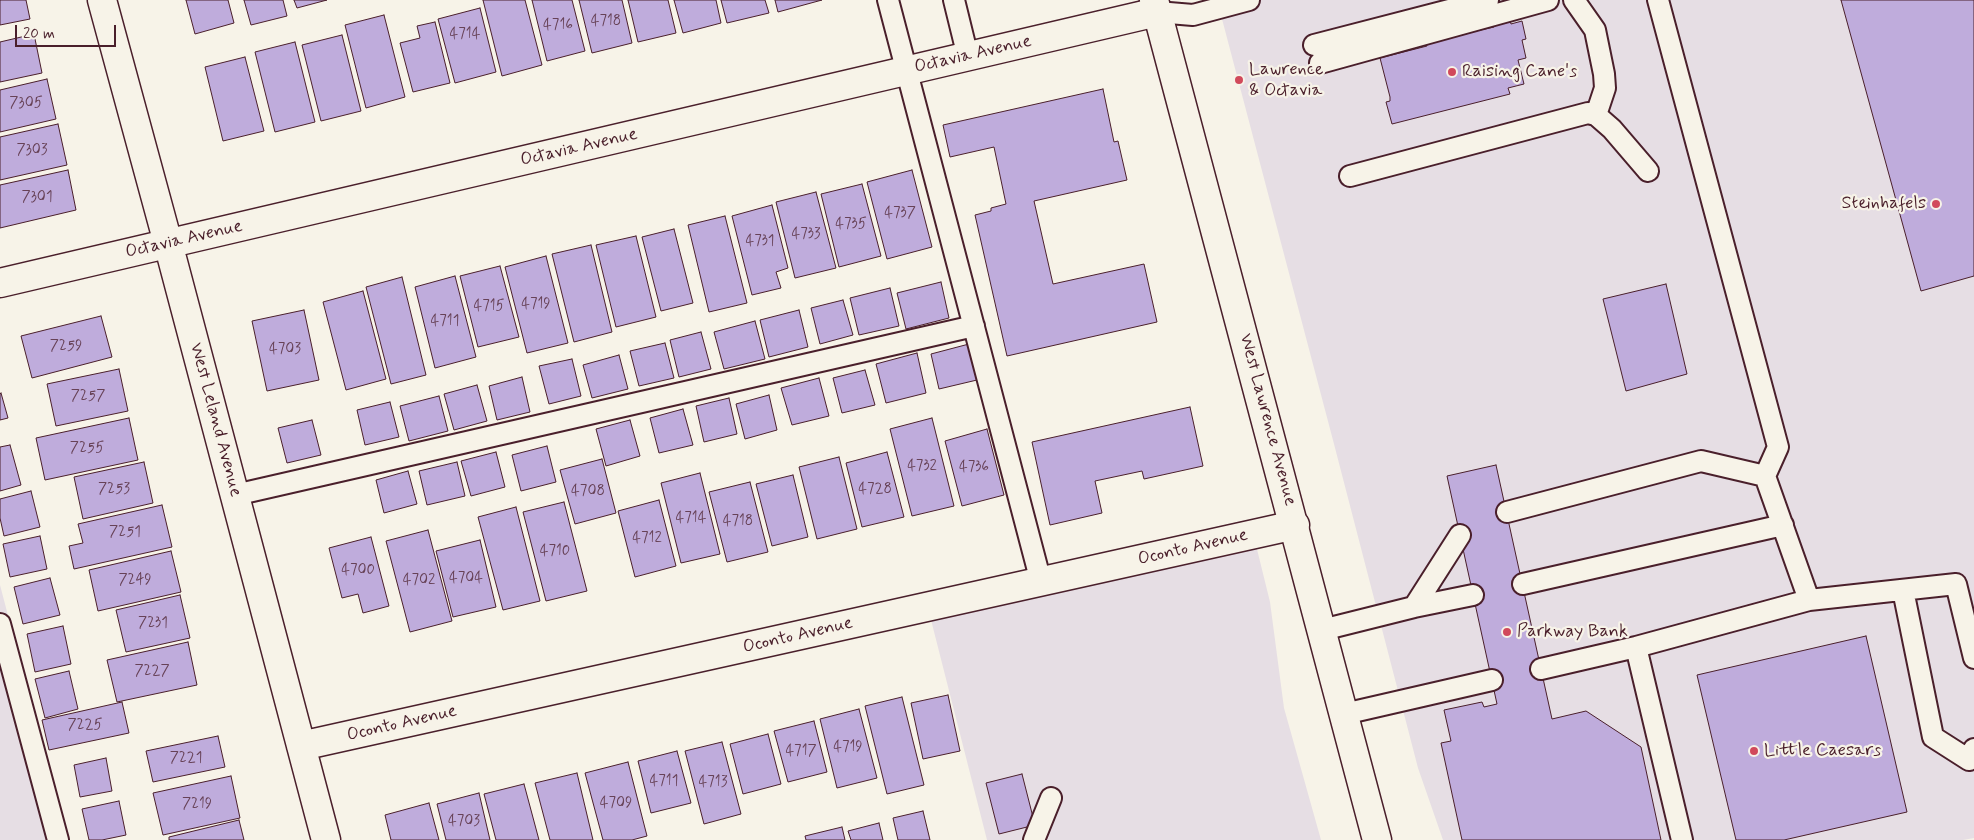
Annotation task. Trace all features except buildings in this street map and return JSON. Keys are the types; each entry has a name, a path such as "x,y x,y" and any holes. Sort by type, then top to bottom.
{"street":[{"name":"West Leland Avenue","path":"102,0 326,840"},
{"name":"Octavia Avenue","path":"0,284 168,243 968,57 1156,6"},
{"name":"West Lawrence Avenue","path":"1156,6 1377,840"},
{"name":"Oconto Avenue","path":"301,746 1295,525"}],"lane":[{"path":"888,0 1041,582"},
{"path":"954,0 968,57"},
{"path":"1156,6 1193,15 1249,0"},
{"path":"1488,0 1317,54 1548,0"},
{"path":"1574,0 1595,30 1604,74 1605,88 1596,116"},
{"path":"1658,0 1778,447 1765,476 1809,600"},
{"path":"1350,176 1588,113 1596,116 1612,129 1648,171"},
{"path":"235,495 974,326"},
{"path":"1506,512 1701,461 1765,476"},
{"path":"1523,584 1783,525"},
{"path":"1414,607 1460,535"},
{"path":"1541,669 1636,647 1809,600 1956,584 1974,658"},
{"path":"1903,590 1934,737 1969,760 1974,749"},
{"path":"1322,630 1414,607 1473,595"},
{"path":"0,624 58,840"},
{"path":"1636,647 1682,840"},
{"path":"1344,714 1492,680"},
{"path":"1034,840 1051,798"}],"shaded area":[{"path":"1217,0 1974,0 1974,838 1963,840 1443,840 1418,768"},
{"path":"1254,537 1270,602 1284,708 1321,840 987,840 929,612"},
{"path":"0,585 67,840 0,840"}],"place":[{"name":"Raising Cane's","path":"1452,72"},
{"name":"Lawrence & Octavia","path":"1239,80"},
{"name":"Steinhafels","path":"1936,204"},
{"name":"Parkway Bank","path":"1507,632"},
{"name":"Little Caesars","path":"1754,751"}]}
